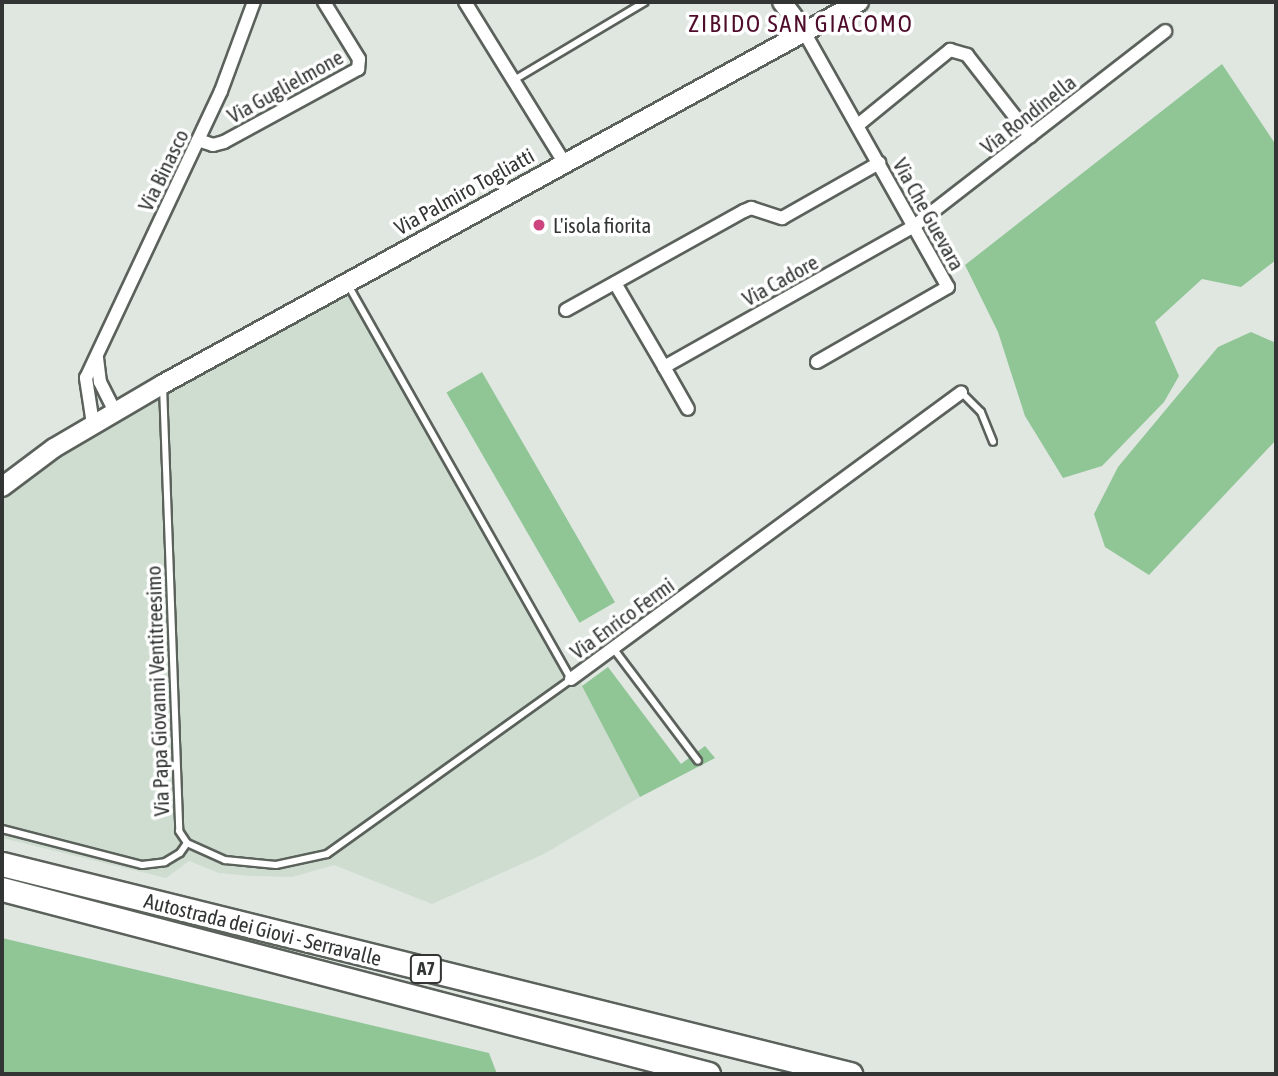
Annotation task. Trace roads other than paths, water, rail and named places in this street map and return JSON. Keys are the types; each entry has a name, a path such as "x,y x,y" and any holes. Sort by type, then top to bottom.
{"highway":[{"name":"Autostrada dei Giovi - Serravalle","path":"2,864 850,1074"},
{"name":"Autostrada dei Giovi - Serravalle","path":"2,889 708,1074"}],"street":[{"name":"Via Binasco","path":"93,424 85,394 97,351 198,140 254,2"},
{"name":"Via Guglielmone","path":"198,140 224,142 358,69 359,59 324,2"},
{"path":"465,2 564,162"},
{"path":"782,2 803,30"},
{"name":"Via Palmiro Togliatti","path":"2,487 115,411 803,30 859,2"},
{"name":"Via Che Guevara","path":"803,30 948,288 817,362"},
{"name":"Via Rondinella","path":"914,226 1165,31"},
{"path":"858,125 950,50 967,55 1030,136"},
{"path":"566,310 744,211 751,208 782,218 879,163"},
{"name":"Via Cadore","path":"664,367 914,226"},
{"path":"615,283 688,408"},
{"path":"97,351 97,372 115,411"},
{"name":"Via Enrico Fermi","path":"571,679 961,392"}],"lane":[{"path":"514,80 645,2"},
{"name":"Via Enrico Fermi","path":"347,282 571,679"},
{"name":"Via Papa Giovanni Ventitreesimo","path":"163,384 178,824 187,843 225,860 248,864 276,865 327,854 389,814 571,679"},
{"path":"961,392 981,412 993,442"},
{"path":"613,648 698,761"},
{"path":"2,829 142,865 165,862 180,853 187,843"}],"place":[{"name":"L'isola fiorita","path":"539,225"}],"district":[{"name":"ZIBIDO SAN GIACOMO","path":"801,24"}]}
